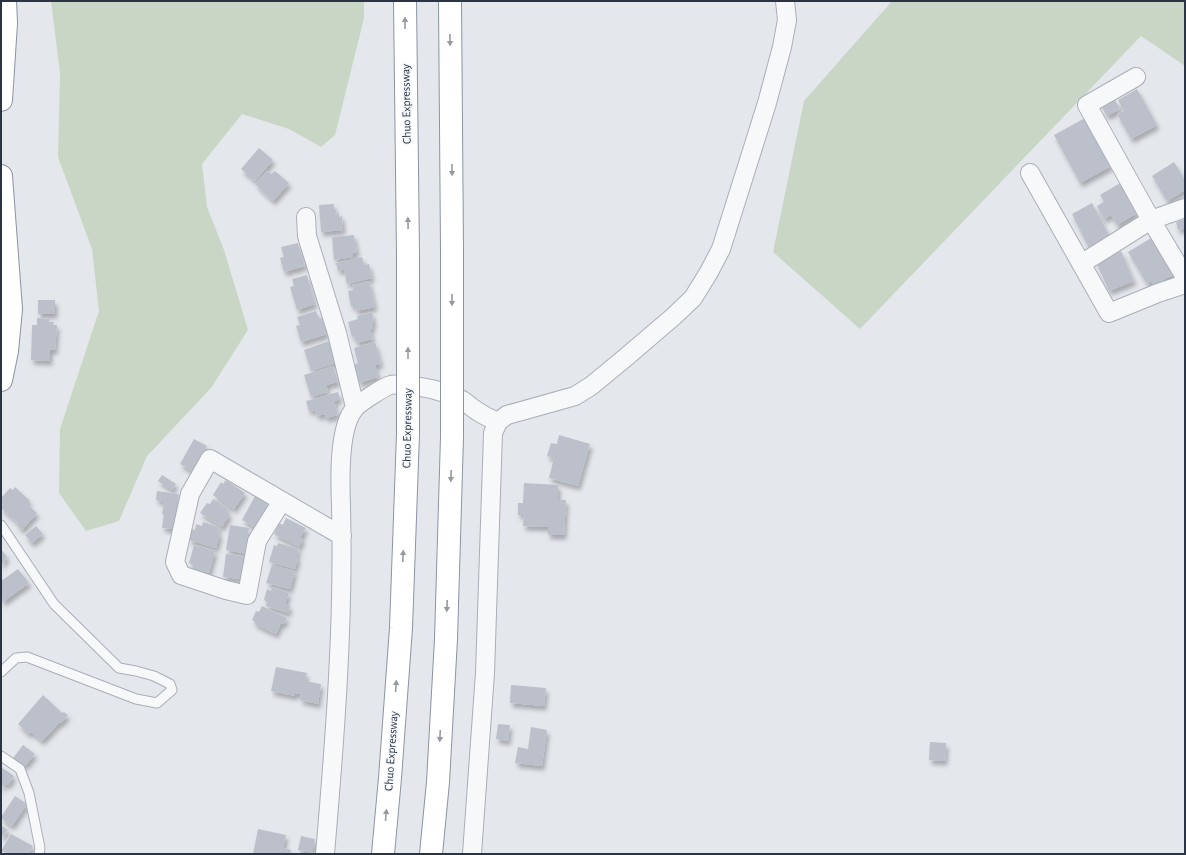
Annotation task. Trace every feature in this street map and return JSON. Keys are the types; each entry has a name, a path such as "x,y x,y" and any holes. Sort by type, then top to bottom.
{"highway":[{"path":"1,100 6,23 5,1"},
{"name":"Chuo Expressway","path":"383,854 401,628 408,434 408,255 405,1"},
{"path":"431,854 438,782 446,638 452,437 450,1"},
{"path":"1,176 11,309 7,351 1,380"}],"street":[{"path":"472,854 484,673 493,433 498,422 507,415 575,396 591,386 661,327 692,298 709,272 721,249 746,173 782,47 786,20 785,1"},
{"path":"1136,76 1087,105 1151,220 1185,277"},
{"path":"1030,173 1109,313 1158,293 1185,284"},
{"path":"1081,264 1151,220 1185,208"},
{"path":"306,217 307,236 337,333 355,407"},
{"path":"324,854 339,664 342,536 342,449 347,421 355,407 370,396 390,385 429,388 462,400 478,412 498,422"},
{"path":"282,501 257,541 247,595 226,590 181,575 175,562 190,494 210,459 282,501 342,536"}],"lane":[{"path":"1,525 54,604 119,668 154,676 170,684 172,690 157,703 136,699 27,657 16,658 1,672"},
{"path":"1,756 20,769 29,793 40,848 39,854"}],"green space":[{"path":"51,1 364,1 364,18 335,135 321,147 289,129 242,114 202,164 207,207 224,250 248,330 211,388 147,456 119,521 86,531 59,493 60,429 99,311 92,249 58,157 60,73"},
{"path":"892,1 1185,1 1185,66 1141,36 860,329 773,252 804,101"}],"building":[{"path":"1137,89 1157,125 1131,139 1117,114 1124,111 1118,100"},
{"path":"1115,100 1120,109 1107,116 1102,108"},
{"path":"1085,118 1111,166 1080,183 1054,135"},
{"path":"259,148 273,160 255,181 241,169"},
{"path":"1174,162 1185,180 1185,190 1167,201 1152,176"},
{"path":"267,171 271,174 275,171 289,183 273,201 255,184"},
{"path":"1120,183 1137,213 1117,225 1111,215 1104,219 1097,206 1104,202 1100,195"},
{"path":"1092,203 1110,237 1089,248 1072,214"},
{"path":"334,204 334,214 339,213 339,217 342,216 343,230 321,232 319,205"},
{"path":"1185,219 1185,228 1178,230 1176,222"},
{"path":"354,235 357,253 353,253 353,257 334,260 332,237"},
{"path":"1151,238 1173,274 1154,286 1151,281 1147,284 1128,252"},
{"path":"298,243 305,266 284,272 280,258 284,257 281,247"},
{"path":"1121,251 1134,281 1109,291 1096,262"},
{"path":"362,257 364,265 369,264 372,278 347,284 344,269 338,271 336,263"},
{"path":"307,275 315,304 297,310 290,287 294,286 292,279"},
{"path":"369,281 375,307 356,311 355,306 351,306 348,291 353,290 352,285"},
{"path":"38,300 55,300 55,314 38,314"},
{"path":"316,311 319,319 322,318 327,334 301,342 296,326 300,325 297,317"},
{"path":"372,312 374,323 372,323 373,328 370,329 373,339 356,343 354,336 352,337 348,322 358,319 357,316"},
{"path":"37,318 49,319 49,322 54,322 53,325 57,325 55,350 50,350 50,361 31,360 32,325 37,325"},
{"path":"329,341 336,363 311,371 304,350"},
{"path":"375,342 381,364 375,365 378,377 359,383 354,365 358,363 354,348"},
{"path":"333,366 338,382 326,385 328,392 311,397 304,375"},
{"path":"338,392 340,399 334,401 338,415 326,418 325,414 317,416 315,410 309,411 306,401"},
{"path":"559,435 590,444 578,486 549,478 554,458 547,456 551,443 557,444"},
{"path":"194,439 207,446 194,472 180,464"},
{"path":"162,475 176,484 172,490 158,481"},
{"path":"226,480 245,493 234,509 213,495 221,482 223,484"},
{"path":"524,483 558,485 558,500 566,500 564,535 548,535 548,527 523,526 524,515 518,515 518,503 523,503"},
{"path":"15,487 30,501 27,504 37,513 22,530 17,525 18,523 1,508 3,505 1,503 1,498 10,488 13,490"},
{"path":"157,491 179,494 174,529 162,528 164,502 156,500"},
{"path":"255,496 268,503 266,506 268,507 256,528 242,520"},
{"path":"213,499 228,508 226,512 230,514 222,527 200,513 207,503 210,504"},
{"path":"286,518 306,528 300,538 303,539 299,547 274,534 279,523 283,525"},
{"path":"203,522 219,527 217,533 220,534 216,548 189,540 192,529 195,530 196,524 202,526"},
{"path":"230,525 249,528 247,540 251,541 248,554 226,550"},
{"path":"36,526 43,534 32,543 25,535"},
{"path":"278,543 299,549 296,557 298,558 295,569 269,562 274,545 277,546"},
{"path":"194,545 215,551 208,576 192,571 193,565 189,563"},
{"path":"1,549 7,557 1,566"},
{"path":"226,554 248,557 246,570 241,569 240,579 223,577"},
{"path":"272,565 295,571 290,589 266,583"},
{"path":"18,569 29,583 3,602 1,599 1,581"},
{"path":"272,587 289,593 285,604 290,606 288,613 266,606 267,602 264,600 267,589 271,591"},
{"path":"262,606 287,618 284,624 281,623 276,634 255,624 252,620 256,611 259,612"},
{"path":"276,667 307,673 305,681 321,684 318,704 300,700 301,694 295,693 295,696 271,691"},
{"path":"511,685 546,688 544,706 510,703"},
{"path":"43,695 62,713 64,712 68,715 42,741 31,732 29,734 18,724"},
{"path":"498,724 510,725 508,741 496,739"},
{"path":"531,727 547,730 542,766 515,763 518,747 528,749"},
{"path":"930,742 946,743 945,761 929,760"},
{"path":"23,745 35,754 25,766 13,758"},
{"path":"1,767 14,776 8,785 5,783 1,789"},
{"path":"15,796 27,804 12,826 1,817"},
{"path":"1,825 8,830 1,838"},
{"path":"258,829 286,835 283,848 291,850 290,854 253,854"},
{"path":"11,834 33,846 29,854 5,854 6,853 1,851"},
{"path":"301,836 315,839 312,853 298,850"}]}
